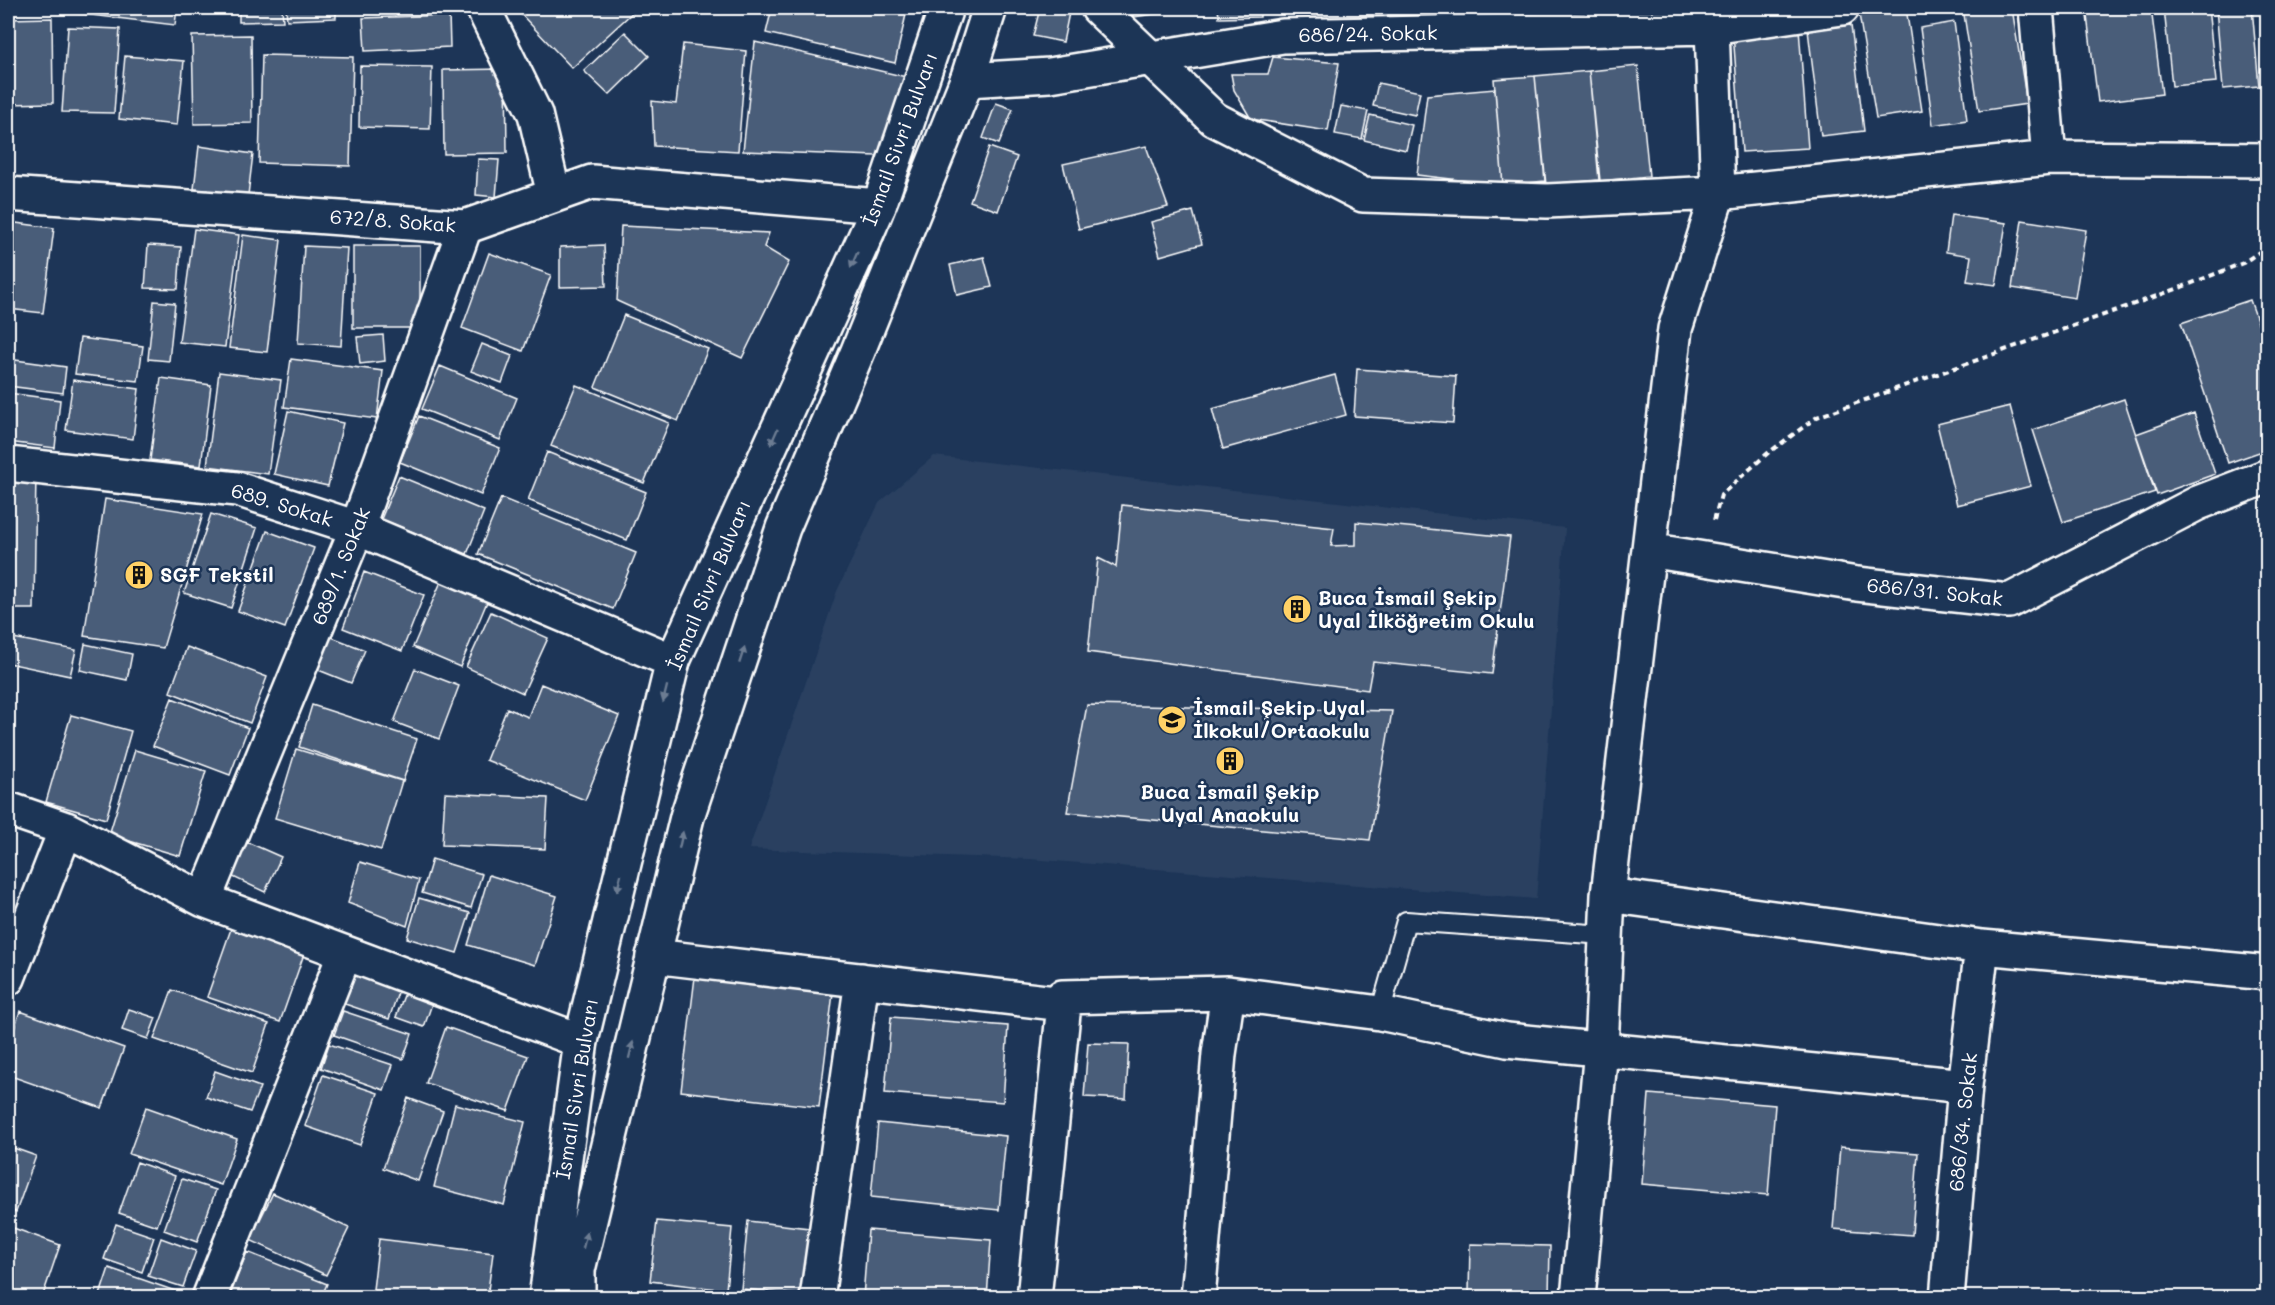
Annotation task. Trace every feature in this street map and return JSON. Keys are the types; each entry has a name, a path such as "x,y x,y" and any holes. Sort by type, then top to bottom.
{"street":[{"path":"483,8 535,114 554,195"},
{"name":"İsmail Sivri Bulvarı","path":"546,1298 581,1041 673,661 879,206 946,8"},
{"name":"İsmail Sivri Bulvarı","path":"578,1298 578,1270 687,817 783,528 858,351 967,80 990,8"},
{"path":"1098,8 1153,58 1214,119 1363,195 1547,201 1718,193 2049,158 2268,160"},
{"name":"686/24. Sokak","path":"967,80 1050,75 1283,36 1719,20 1842,8"},
{"path":"2036,8 2049,158"},
{"path":"1578,1298 1601,1049 1608,895 1675,329 1718,193 1719,20"},
{"name":"672/8. Sokak","path":"8,194 465,227 592,182 879,206"},
{"name":"689/1. Sokak","path":"204,900 357,528 465,227"},
{"name":"689. Sokak","path":"8,464 237,489 357,528 673,661"},
{"name":"686/31. Sokak","path":"1649,550 1857,584 2009,601 2198,503 2268,476"},
{"path":"8,810 66,829 204,900 581,1041"},
{"path":"8,978 66,829"},
{"path":"1608,895 1982,947 2268,973"},
{"name":"686/34. Sokak","path":"1947,1298 1965,1086 1982,947"},
{"path":"209,1298 345,953"},
{"path":"653,956 1064,1005"},
{"path":"817,1298 862,980"},
{"path":"1198,1298 1219,1054 1228,993"},
{"path":"1034,1298 1064,1005 1062,997 1228,993 1380,1013 1507,1040 1965,1086"}],"lane":[{"path":"1380,1013 1406,921 1605,935"}],"path":[{"path":"1704,559 1721,495 1768,453 1817,417 2182,287 2243,262 2268,246"}],"shaded area":[{"name":"İsmail Şekip Uyal İlkokul/Ortaokulu","path":"934,456 1565,528 1536,899 1030,859 749,849 837,591 879,503"}],"building":[{"path":"76,8 177,8 175,25 75,13"},
{"path":"239,8 282,8 283,21 239,22"},
{"path":"286,8 336,8 336,18 287,20"},
{"path":"365,8 451,8 365,12"},
{"path":"627,8 632,13 572,68 516,9"},
{"path":"772,8 895,8 907,10 895,63 766,33"},
{"path":"1040,8 1070,8 1063,42 1033,36"},
{"path":"1127,8 1167,8 1167,12 1134,17"},
{"path":"1218,8 1260,8 1260,17 1219,18"},
{"path":"1574,8 1691,8 1691,12 1574,11"},
{"path":"1906,8 1922,111 1876,118 1859,14"},
{"path":"1963,8 2012,8 2027,104 1979,111"},
{"path":"2086,8 2151,8 2162,94 2098,102"},
{"path":"2164,8 2208,8 2216,82 2172,86"},
{"path":"2216,8 2252,8 2259,86 2223,89"},
{"path":"449,15 450,47 365,51 363,18"},
{"path":"52,18 53,103 8,104 8,19"},
{"path":"1954,22 1967,120 1933,125 1920,28"},
{"path":"1851,25 1864,131 1821,136 1808,30"},
{"path":"68,27 120,29 114,113 62,112"},
{"path":"1799,29 1808,148 1742,152 1733,33"},
{"path":"625,32 649,56 609,95 584,71"},
{"path":"251,35 252,123 194,124 192,36"},
{"path":"755,42 915,79 877,156 743,151"},
{"path":"683,44 746,51 738,151 654,146 652,101 676,104"},
{"path":"262,55 353,57 350,166 259,163"},
{"path":"125,56 184,61 177,125 119,119"},
{"path":"1273,57 1339,63 1328,131 1251,119 1234,90 1231,74 1268,74"},
{"path":"360,66 432,67 430,129 359,127"},
{"path":"1638,66 1649,176 1600,181 1589,71"},
{"path":"506,69 507,153 444,154 443,70"},
{"path":"1589,71 1599,180 1546,185 1535,76"},
{"path":"1535,76 1545,181 1503,185 1494,79"},
{"path":"1378,83 1420,92 1415,115 1373,106"},
{"path":"1495,89 1503,185 1417,175 1427,95"},
{"path":"996,103 1013,109 999,144 983,138"},
{"path":"1341,106 1368,111 1362,139 1335,134"},
{"path":"1370,115 1412,125 1406,150 1364,140"},
{"path":"199,146 253,154 248,195 194,189"},
{"path":"1146,146 1168,207 1079,229 1063,164"},
{"path":"989,147 1017,157 998,211 970,201"},
{"path":"478,159 499,160 496,197 476,195"},
{"path":"1193,211 1202,244 1160,256 1151,222"},
{"path":"1951,215 2006,223 1996,285 1967,281 1971,256 1946,252"},
{"path":"2022,220 2086,230 2075,298 2012,288"},
{"path":"8,222 54,228 43,313 8,309"},
{"path":"621,226 769,233 764,247 789,262 742,358 617,301"},
{"path":"194,229 239,235 225,347 179,342"},
{"path":"243,235 281,240 267,352 229,348"},
{"path":"148,245 181,247 178,289 145,288"},
{"path":"604,245 606,286 560,287 560,247"},
{"path":"304,246 347,248 341,346 298,343"},
{"path":"353,246 420,246 420,328 353,328"},
{"path":"489,253 551,275 523,351 462,328"},
{"path":"984,257 992,287 957,295 950,265"},
{"path":"2250,300 2268,351 2268,449 2228,463 2181,323"},
{"path":"154,301 175,303 169,361 148,359"},
{"path":"624,315 708,349 678,421 595,387"},
{"path":"383,335 385,361 360,364 357,337"},
{"path":"80,338 143,346 138,381 75,374"},
{"path":"482,344 512,356 502,383 471,371"},
{"path":"8,359 66,367 63,393 8,386"},
{"path":"291,359 383,371 377,419 284,407"},
{"path":"440,366 517,398 500,440 422,409"},
{"path":"1357,369 1456,376 1453,423 1354,416"},
{"path":"219,372 281,380 268,474 207,466"},
{"path":"1335,375 1346,415 1223,449 1212,409"},
{"path":"161,378 211,385 201,466 150,460"},
{"path":"73,380 139,389 133,439 66,430"},
{"path":"576,385 669,423 644,483 551,446"},
{"path":"8,393 60,400 55,448 8,442"},
{"path":"2124,399 2155,492 2063,522 2033,430"},
{"path":"2010,406 2031,486 1957,505 1937,424"},
{"path":"288,411 343,423 328,486 274,474"},
{"path":"2194,413 2215,474 2157,495 2136,434"},
{"path":"419,416 500,448 481,495 400,462"},
{"path":"547,452 646,492 627,540 528,500"},
{"path":"8,472 36,472 34,609 8,609"},
{"path":"399,476 484,511 467,554 381,519"},
{"path":"501,498 636,553 613,609 478,554"},
{"name":"SGF Tekstil","path":"105,499 203,514 163,648 84,636"},
{"name":"Buca İsmail Şekip Uyal İlköğretim Okulu","path":"1122,505 1334,528 1331,546 1356,545 1356,522 1510,537 1492,674 1373,662 1368,690 1088,652 1098,558 1116,567"},
{"path":"211,514 257,528 231,608 184,593"},
{"path":"267,531 314,548 285,628 238,611"},
{"path":"364,572 424,595 402,651 343,628"},
{"path":"443,577 489,597 460,667 413,647"},
{"path":"491,612 548,638 523,693 466,667"},
{"path":"329,636 365,650 351,683 316,669"},
{"path":"8,637 76,650 70,676 8,663"},
{"path":"85,644 132,654 127,680 80,670"},
{"path":"187,647 267,677 250,723 170,692"},
{"path":"415,669 459,686 439,739 394,722"},
{"path":"541,684 619,716 585,800 486,760 507,708 528,717"},
{"path":"172,698 248,728 230,775 153,746"},
{"path":"312,705 417,739 403,781 299,747"},
{"name":"Buca İsmail Şekip Uyal Anaokulu","path":"1087,705 1392,711 1370,840 1067,812"},
{"path":"71,715 131,731 106,819 46,802"},
{"path":"296,749 402,781 381,850 275,818"},
{"path":"135,750 206,771 180,856 109,835"},
{"path":"445,793 548,798 545,849 442,845"},
{"path":"247,842 281,857 265,892 231,876"},
{"path":"432,859 482,874 471,908 422,893"},
{"path":"360,862 419,880 407,926 348,903"},
{"path":"489,875 557,896 535,965 468,945"},
{"path":"419,898 470,913 457,953 407,938"},
{"path":"231,929 304,954 280,1022 207,997"},
{"path":"355,964 402,981 389,1019 342,1003"},
{"path":"695,977 833,993 819,1107 681,1091"},
{"path":"409,982 436,992 424,1027 396,1017"},
{"path":"172,990 269,1024 252,1073 154,1039"},
{"path":"129,1009 156,1018 148,1039 122,1030"},
{"path":"20,1011 124,1048 102,1108 8,1075 8,1048"},
{"path":"343,1011 412,1034 403,1059 334,1035"},
{"path":"891,1017 1008,1026 1003,1102 885,1093"},
{"path":"446,1027 528,1056 508,1111 426,1083"},
{"path":"1088,1043 1129,1044 1126,1099 1084,1097"},
{"path":"329,1044 393,1065 384,1090 321,1068"},
{"path":"215,1071 260,1087 250,1112 206,1097"},
{"path":"323,1075 378,1093 360,1145 305,1126"},
{"path":"1649,1094 1775,1105 1768,1195 1642,1184"},
{"path":"408,1098 443,1111 418,1181 383,1168"},
{"path":"455,1104 525,1122 504,1205 434,1187"},
{"path":"146,1107 237,1139 221,1185 129,1154"},
{"path":"878,1123 1006,1136 999,1210 871,1197"},
{"path":"8,1146 36,1156 16,1212 8,1209"},
{"path":"1840,1147 1918,1153 1912,1235 1833,1229"},
{"path":"137,1162 175,1176 157,1226 119,1213"},
{"path":"182,1179 216,1190 197,1242 164,1230"},
{"path":"273,1193 349,1228 326,1275 250,1240"},
{"path":"657,1221 732,1228 726,1290 650,1281"},
{"path":"748,1221 809,1228 801,1295 741,1289"},
{"path":"116,1224 154,1237 142,1272 104,1259"},
{"path":"8,1226 60,1245 42,1298 8,1298"},
{"path":"868,1230 991,1240 987,1298 863,1298"},
{"path":"161,1238 196,1251 183,1287 148,1276"},
{"path":"379,1239 493,1253 487,1298 372,1298"},
{"path":"1470,1244 1550,1246 1549,1296 1469,1294"},
{"path":"247,1252 327,1284 321,1298 229,1298"},
{"path":"109,1268 181,1293 180,1298 99,1298"}],"place":[{"name":"SGF Tekstil","path":"139,575"},
{"name":"Buca İsmail Şekip Uyal İlköğretim Okulu","path":"1297,609"},
{"name":"İsmail Şekip Uyal İlkokul/Ortaokulu","path":"1172,720"},
{"name":"Buca İsmail Şekip Uyal Anaokulu","path":"1230,761"}]}
